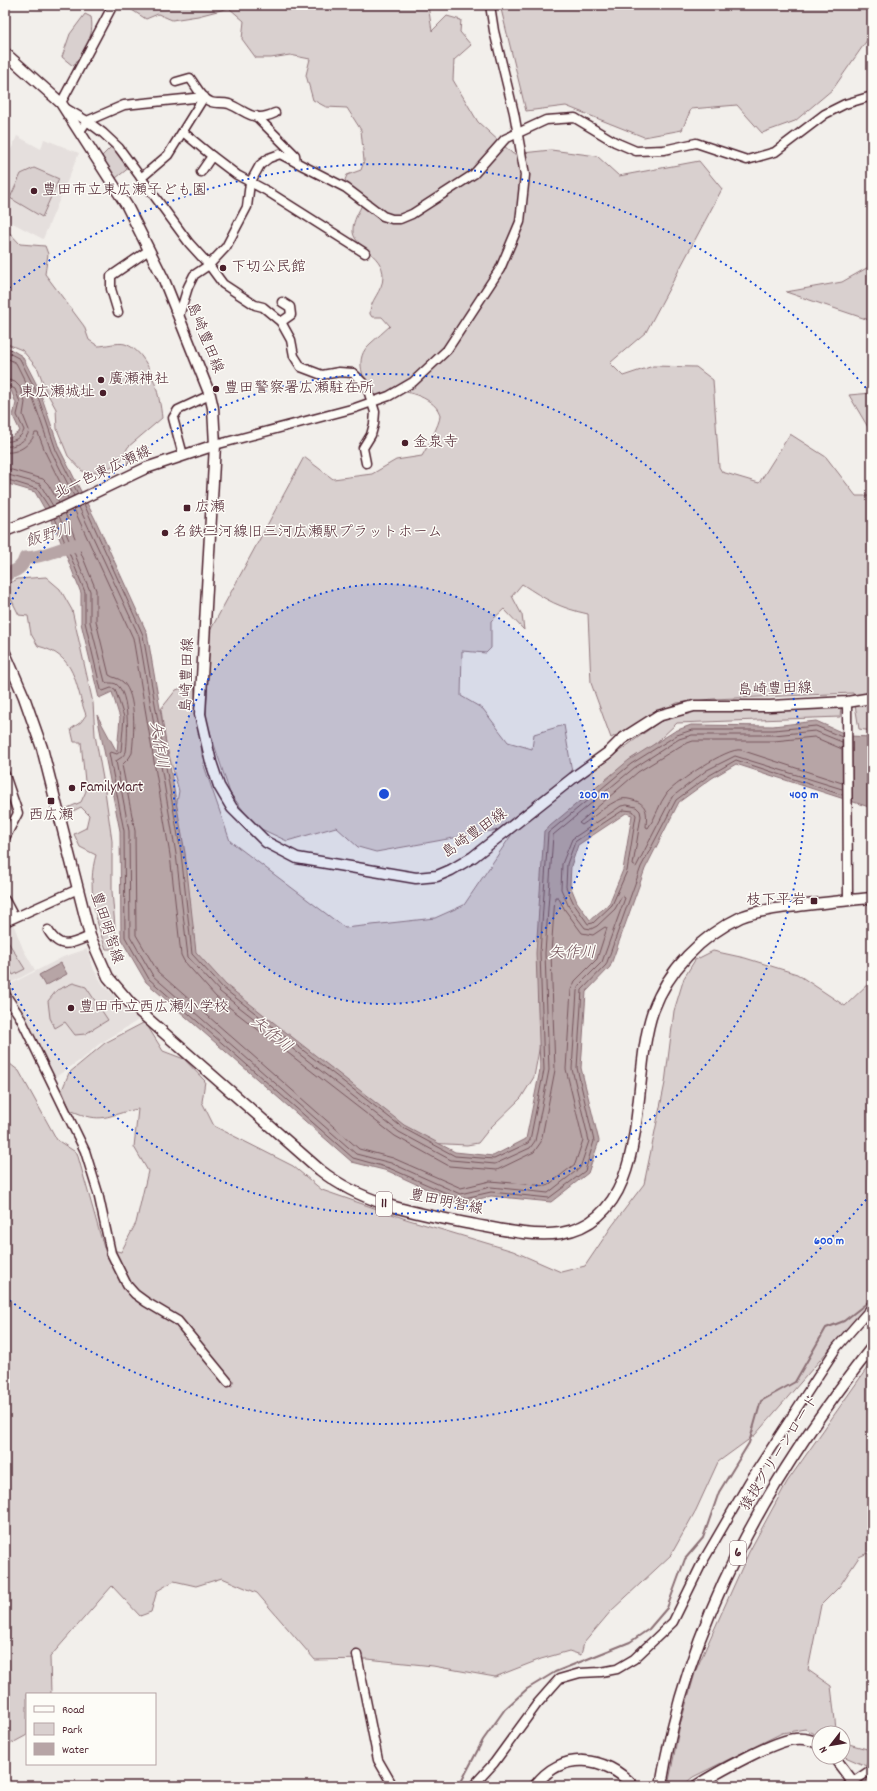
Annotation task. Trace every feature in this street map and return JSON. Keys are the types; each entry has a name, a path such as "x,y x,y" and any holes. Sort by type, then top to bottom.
{"main road":[{"name":"島崎豊田線","path":"5,53 63,106 127,206 164,280 210,395 213,408 214,445 200,714 211,762 219,786 232,808 266,842 297,858 410,877 436,876 473,857 573,778 609,752 622,740 658,716 694,706 847,706 872,698"},
{"name":"北一色東広瀬線","path":"5,531 27,523 146,468 214,445"},
{"name":"豊田明智線","path":"5,653 24,697 42,748 90,936 108,977 131,1004 320,1170 346,1189 387,1205 455,1221 507,1230 539,1233 560,1233 579,1228 597,1217 612,1202 626,1173 646,1037 652,1014 663,989 678,967 693,950 709,936 743,916 775,909 872,898"},
{"name":"猿投グリーンロード","path":"661,1786 670,1732 682,1690 703,1629 730,1568 762,1507 793,1454 822,1413 872,1348"},
{"path":"696,1786 775,1744 794,1739 807,1739 811,1741"},
{"path":"535,1786 551,1770 565,1764 582,1760 597,1762 613,1768 625,1777 633,1786"},
{"path":"839,1765 850,1784"}],"street":[{"path":"113,5 63,106 87,121 120,148 189,244 209,265 223,284 255,305 263,307 281,322 291,340 294,356 301,367 322,375 339,372 353,373 367,387 375,412 375,418 371,435 363,448 366,463"},
{"path":"214,445 371,403 389,396 413,382 442,356 500,269 520,222 525,176 516,132 514,112 494,31 490,5"},
{"path":"176,82 190,78 204,97 211,103 229,104 246,114 268,116 276,112"},
{"path":"179,316 190,281 194,275 209,265 226,247 247,207 250,183 260,165 269,158 280,154 346,188 383,216 392,219 412,214 465,181 484,165 506,139 516,132 546,120 575,118 615,142 636,151 664,150 696,143 748,160 776,152 825,114 845,104 872,96"},
{"path":"80,131 87,121 124,105 204,97"},
{"path":"141,178 168,155 204,97"},
{"path":"256,116 295,156 296,162"},
{"path":"183,132 237,175 267,191 365,253"},
{"path":"201,172 212,156"},
{"path":"118,312 111,289 111,276 149,250"},
{"path":"281,322 292,315 290,307 282,302"},
{"path":"183,455 173,418 178,410 210,395"},
{"path":"847,706 848,900"},
{"path":"5,775 18,813 5,838"},
{"path":"5,922 78,889"},
{"path":"5,900 14,917"},
{"path":"48,930 57,942 64,945 74,943 90,936"},
{"path":"5,994 20,1017 85,1151 98,1193 110,1253 124,1279 135,1294 178,1321 228,1382"},
{"path":"473,1786 494,1763 537,1704 559,1679 580,1673 601,1672 617,1669 634,1659 673,1622 702,1563 749,1482 837,1347 872,1307"},
{"path":"357,1655 378,1760 393,1786"},
{"path":"850,1784 872,1769"}],"shaded area":[{"name":"豊田市立東広瀬子ども園","path":"17,136 41,149 44,139 79,153 43,239 5,219 5,163"},
{"path":"12,921 23,949 35,970 5,986 5,925"},
{"name":"豊田市立西広瀬小学校","path":"87,949 94,970 104,986 140,1019 98,1045 85,1057 54,1078 5,987 63,957"}],"green space":[{"path":"124,5 428,5 432,31 447,16 461,20 460,32 471,45 454,60 453,80 478,122 513,154 551,150 597,156 619,176 699,161 722,189 646,332 610,363 623,376 653,366 696,367 713,380 719,467 722,472 759,483 790,434 826,457 856,496 872,496 872,731 859,729 853,693 713,699 677,703 611,738 591,683 588,614 554,603 538,595 522,584 512,596 522,615 524,630 504,609 491,621 491,648 486,653 462,651 461,696 483,709 508,742 532,749 534,734 564,725 572,772 534,805 503,829 376,852 358,847 336,827 287,841 255,826 230,793 206,720 210,631 304,457 333,479 372,474 396,460 422,456 440,416 438,410 433,405 420,396 404,392 391,391 373,397 363,377 361,363 365,349 390,326 382,317 372,317 370,314 370,309 381,287 383,277 382,269 373,256 357,241 354,235 354,223 363,203 345,180 347,175 361,170 364,161 361,130 347,108 326,107 313,100 306,75 310,59 290,55 271,58 256,58 242,39 244,21 229,8 198,16 172,20 158,14 146,19"},
{"path":"500,5 872,5 872,33 833,89 795,121 762,133 737,105 691,109 682,130 644,137 566,106 526,111"},
{"path":"85,14 91,17 92,24 90,37 85,49 73,66 62,57 70,34"},
{"path":"113,145 130,167 116,178 101,157"},
{"path":"34,168 59,179 42,217 10,198 21,174"},
{"path":"5,228 20,244 45,246 48,254 45,274 84,326 89,340 98,346 125,344 134,349 147,365 152,376 159,398 162,418 128,447 120,462 99,473 82,471 68,456 57,429 56,409 46,391 38,369 22,350 5,343"},
{"path":"872,265 872,321 786,292 842,282"},
{"path":"872,393 872,434 849,395"},
{"path":"46,577 60,589 72,610 93,703 95,735 112,841 112,891 116,939 114,949 106,949 96,914 92,890 92,878 96,855 80,847 74,834 86,828 89,815 81,807 65,815 63,810 81,802 86,791 81,742 74,742 71,729 81,722 86,715 76,682 72,672 60,656 38,646 31,634 28,616 19,615 9,595 5,596 5,585 18,579"},
{"path":"194,684 203,763 230,841 345,928 435,918 464,905 512,834 533,814 673,712 841,706 840,717 677,723 625,772 552,827 544,1023 534,1077 521,1098 490,1128 478,1143 467,1145 427,1143 244,1007 183,946 173,824 179,791 165,741 161,709 176,690"},
{"path":"5,937 25,969 13,975 5,961"},
{"path":"713,951 745,958 797,974 845,1006 872,980 872,1300 755,1435 718,1462 696,1510 671,1555 611,1611 584,1643 581,1655 569,1651 541,1659 495,1677 433,1666 367,1659 315,1660 257,1593 222,1578 196,1586 174,1581 157,1591 151,1612 140,1616 112,1586 50,1657 51,1693 26,1693 26,1736 5,1747 5,1060 19,1071 57,1140 77,1153 104,1248 121,1252 136,1223 148,1171 134,1147 138,1109 98,1118 81,1115 70,1110 62,1090 69,1073 105,1043 145,1022 163,1051 184,1059 205,1081 202,1102 214,1126 293,1166 322,1190 406,1219 513,1251 561,1272 585,1266 612,1226 644,1184 665,1083 674,1011 684,978 695,960"},
{"path":"73,983 86,987 108,1020 85,1034 75,1035 65,1022 55,1028 50,1018 48,1001 57,990"},
{"path":"872,1361 872,1551 859,1557 839,1587 821,1605 808,1670 831,1686 836,1725 811,1725 811,1732 805,1729 782,1733 693,1777 682,1786 668,1786 680,1725 696,1670 749,1552 787,1482"},
{"path":"851,1745 867,1749 870,1754 866,1766 851,1759"}],"water":[{"name":"矢作川","path":"5,346 22,356 39,389 59,448 95,519 147,633 185,853 196,952 226,985 404,1125 455,1152 493,1156 526,1139 540,1070 536,953 544,831 629,760 675,731 691,725 773,726 816,721 850,736 872,737 872,808 736,764 712,778 679,802 645,869 610,967 586,992 581,1068 599,1141 588,1173 551,1202 491,1196 459,1204 388,1171 352,1162 146,982 121,939 120,831 97,715 117,752 120,718 112,692 99,698 81,623 81,593 55,527 35,492 5,483 5,437 10,438 20,431 13,416 16,403 11,390 5,387","holes":["626,813 632,815 623,870 609,904 590,920 577,902 570,885 571,866 578,845"]},
{"path":"61,963 67,974 45,986 39,975"}],"waterway":[{"name":"飯野川","path":"5,575 20,567 25,558 32,558 80,544"},
{"path":"459,1786 483,1740 505,1709 527,1689 555,1672 630,1642 649,1629 667,1608 685,1559 703,1538 719,1492 749,1443 761,1401 795,1382 826,1328 844,1321 872,1299"}],"place":[{"name":"豊田市立東広瀬子ども園","path":"34,191"},
{"name":"下切公民館","path":"223,268"},
{"name":"廣瀬神社","path":"101,380"},
{"name":"豊田警察署広瀬駐在所","path":"216,389"},
{"name":"東広瀬城址","path":"103,393"},
{"name":"金泉寺","path":"405,443"},
{"name":"広瀬","path":"187,508"},
{"name":"名鉄三河線旧三河広瀬駅プラットホーム","path":"165,533"},
{"name":"FamilyMart","path":"72,788"},
{"name":"西広瀬","path":"51,801"},
{"name":"枝下平岩","path":"814,901"},
{"name":"豊田市立西広瀬小学校","path":"71,1008"}]}
